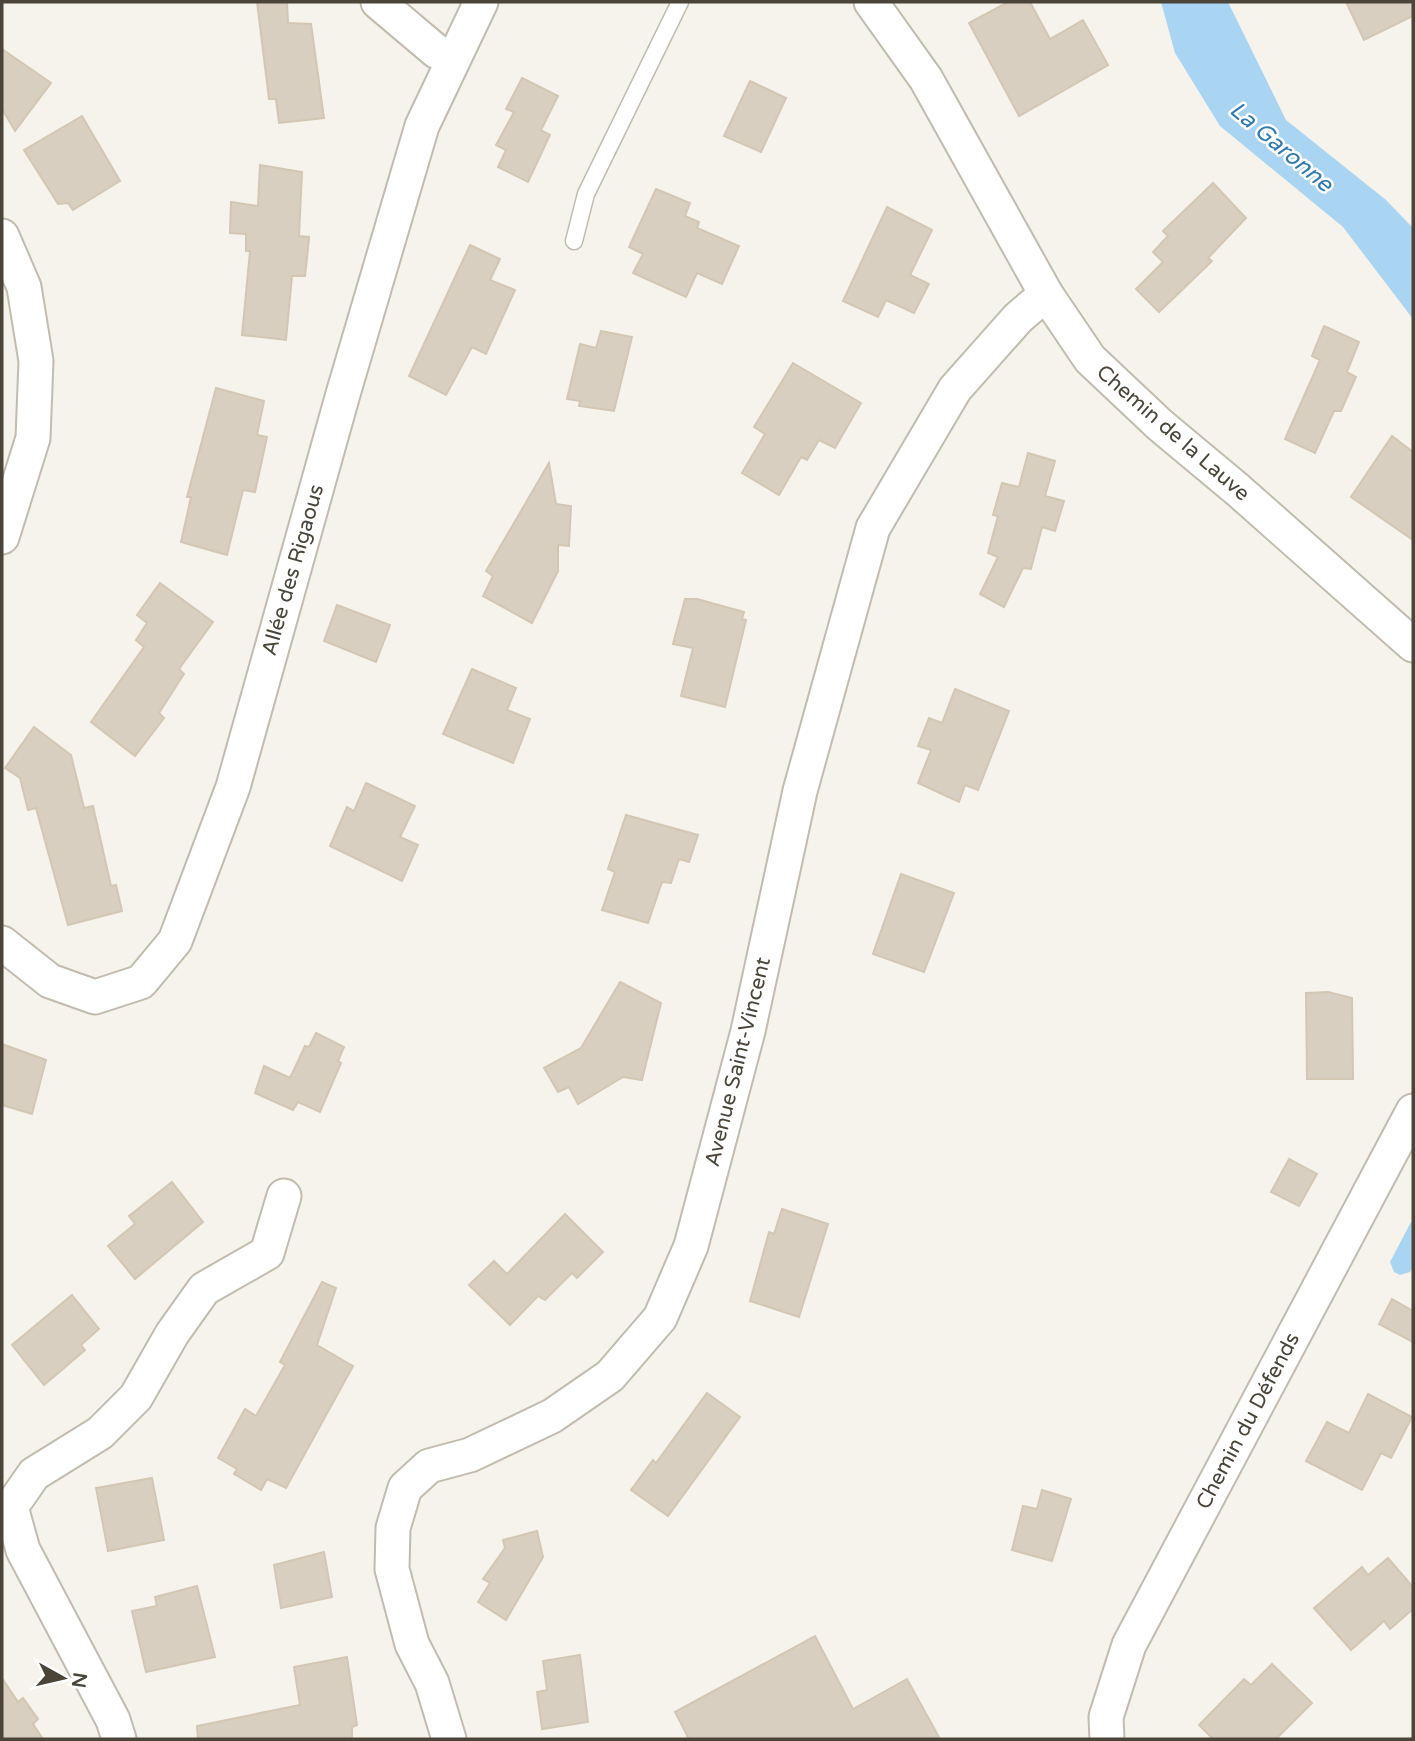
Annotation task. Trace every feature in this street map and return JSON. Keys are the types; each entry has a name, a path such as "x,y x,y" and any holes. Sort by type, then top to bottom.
{"street":[{"path":"378,2 436,51 453,59"},
{"name":"Allée des Rigaous","path":"2,943 50,981 95,997 141,982 175,941 233,787 346,380 422,126 481,2"},
{"name":"Chemin de la Lauve","path":"871,2 926,79 1046,295 1090,359 1160,425 1238,490 1413,645"},
{"path":"2,236 24,287 36,361 33,438 2,537"},
{"name":"Avenue Saint-Vincent","path":"449,1739 432,1683 412,1644 392,1569 393,1528 405,1488 429,1466 470,1455 552,1416 610,1376 660,1318 691,1246 748,1031 800,791 873,528 955,389 1018,318 1046,295"},
{"name":"Chemin du Défends","path":"1107,1739 1106,1717 1129,1645 1413,1111"},
{"path":"118,1739 113,1720 23,1550 6,1504 34,1475 100,1433 136,1397 172,1334 204,1289 267,1254 284,1196"}],"lane":[{"path":"574,241 586,194 680,2"}],"water":[{"name":"La Garonne","path":"1161,2 1228,2 1286,120 1386,200 1413,228 1413,319 1343,227 1220,126 1175,53"},
{"path":"1411,1222 1413,1266 1410,1272 1400,1275 1394,1272 1390,1262"}],"building":[{"path":"257,2 287,2 288,23 311,24 324,118 279,123 276,99 269,99"},
{"path":"1008,2 1030,2 1050,39 1083,20 1108,65 1019,116 969,23"},
{"path":"1346,2 1413,2 1413,16 1364,40"},
{"path":"2,49 51,83 15,131 2,109"},
{"path":"522,78 558,96 541,130 550,135 528,182 498,167 506,150 496,145 514,112 506,109"},
{"path":"750,81 786,98 761,152 724,136"},
{"path":"82,116 120,181 73,210 68,203 58,204 24,150"},
{"path":"260,165 302,172 299,236 309,237 305,276 292,276 286,340 242,335 250,251 246,251 246,234 230,233 231,202 258,206"},
{"path":"1213,183 1246,218 1208,258 1212,261 1159,312 1136,289 1163,262 1153,252 1168,236 1163,231"},
{"path":"656,189 690,203 685,216 699,222 697,228 739,246 722,284 697,273 686,297 633,273 643,254 629,247"},
{"path":"887,207 932,230 910,275 929,284 914,313 886,300 878,317 843,301"},
{"path":"470,245 500,259 490,280 515,290 486,354 472,347 446,395 409,376"},
{"path":"1324,326 1359,342 1347,372 1356,377 1341,411 1334,411 1315,453 1285,439 1320,360 1312,356"},
{"path":"601,331 632,337 614,411 579,406 580,401 567,399 580,344 596,348"},
{"path":"793,363 861,403 835,448 819,440 807,460 801,457 779,495 742,473 765,434 754,427"},
{"path":"216,388 264,401 257,435 267,437 255,492 243,490 227,555 181,542 191,497 187,497"},
{"path":"1392,436 1413,452 1413,540 1351,497"},
{"path":"1028,453 1055,461 1045,496 1064,501 1055,531 1042,527 1031,569 1023,568 1004,607 980,594 998,557 988,553 998,516 993,515 1002,483 1019,487"},
{"path":"549,463 556,504 571,506 569,546 558,545 558,571 532,623 483,596 493,576 486,571"},
{"path":"160,583 213,622 179,669 184,674 159,713 164,718 135,756 91,722 144,647 136,640 147,623 137,615"},
{"path":"685,599 697,599 744,612 742,619 746,620 725,707 681,696 693,648 673,644"},
{"path":"337,605 390,625 376,662 324,641"},
{"path":"472,669 516,688 507,710 530,719 513,763 443,734"},
{"path":"955,689 1009,711 978,790 965,785 959,802 918,783 931,750 918,746 929,718 942,723"},
{"path":"34,727 71,755 84,808 93,806 111,886 116,885 122,911 68,925 36,808 28,810 20,778 5,768"},
{"path":"366,783 415,806 400,837 418,845 402,881 330,846 347,807 354,811"},
{"path":"626,815 698,835 689,862 679,859 671,883 662,882 648,923 602,910 615,872 608,869"},
{"path":"901,874 954,893 924,972 873,954"},
{"path":"620,982 661,1003 642,1080 623,1077 578,1104 569,1087 558,1092 544,1068 581,1048"},
{"path":"1328,992 1352,998 1353,1079 1307,1079 1306,993"},
{"path":"316,1033 344,1047 338,1061 341,1063 320,1112 298,1102 293,1110 255,1093 264,1066 290,1078 305,1046 309,1047"},
{"path":"2,1044 46,1060 32,1114 2,1105"},
{"path":"1289,1159 1317,1174 1299,1206 1271,1192"},
{"path":"172,1182 203,1222 135,1279 108,1246 135,1224 129,1216"},
{"path":"782,1209 828,1224 799,1317 750,1301 769,1232 774,1234"},
{"path":"565,1214 603,1252 577,1278 572,1273 545,1300 538,1296 510,1325 469,1285 494,1261 507,1274"},
{"path":"322,1282 336,1288 317,1345 353,1366 286,1488 267,1479 261,1490 234,1474 237,1469 218,1458 245,1409 256,1416 285,1365 280,1362"},
{"path":"72,1295 99,1329 81,1345 85,1350 44,1385 12,1345"},
{"path":"1392,1299 1413,1311 1413,1342 1379,1324"},
{"path":"707,1393 740,1417 668,1516 631,1490 653,1460 656,1463"},
{"path":"1368,1394 1412,1417 1391,1458 1381,1453 1362,1490 1306,1461 1327,1422 1349,1433"},
{"path":"152,1478 164,1540 108,1551 96,1488"},
{"path":"1042,1490 1071,1499 1052,1561 1012,1550 1023,1506 1037,1509"},
{"path":"537,1531 543,1557 506,1620 478,1602 490,1583 483,1579 505,1548 503,1540"},
{"path":"324,1552 332,1597 281,1608 274,1565"},
{"path":"1388,1558 1413,1587 1413,1609 1390,1629 1384,1621 1351,1650 1314,1608 1362,1567 1368,1575"},
{"path":"197,1586 215,1657 146,1672 132,1611 157,1606 155,1597"},
{"path":"815,1636 853,1709 907,1679 940,1739 689,1739 675,1712"},
{"path":"580,1655 588,1722 542,1729 537,1692 547,1690 543,1661"},
{"path":"347,1657 357,1725 352,1727 352,1739 198,1739 197,1726 300,1705 294,1667"},
{"path":"1272,1664 1312,1703 1276,1739 1213,1739 1199,1725 1244,1679 1251,1685"},
{"path":"2,1678 18,1702 23,1698 38,1719 33,1724 43,1739 2,1739"}]}
